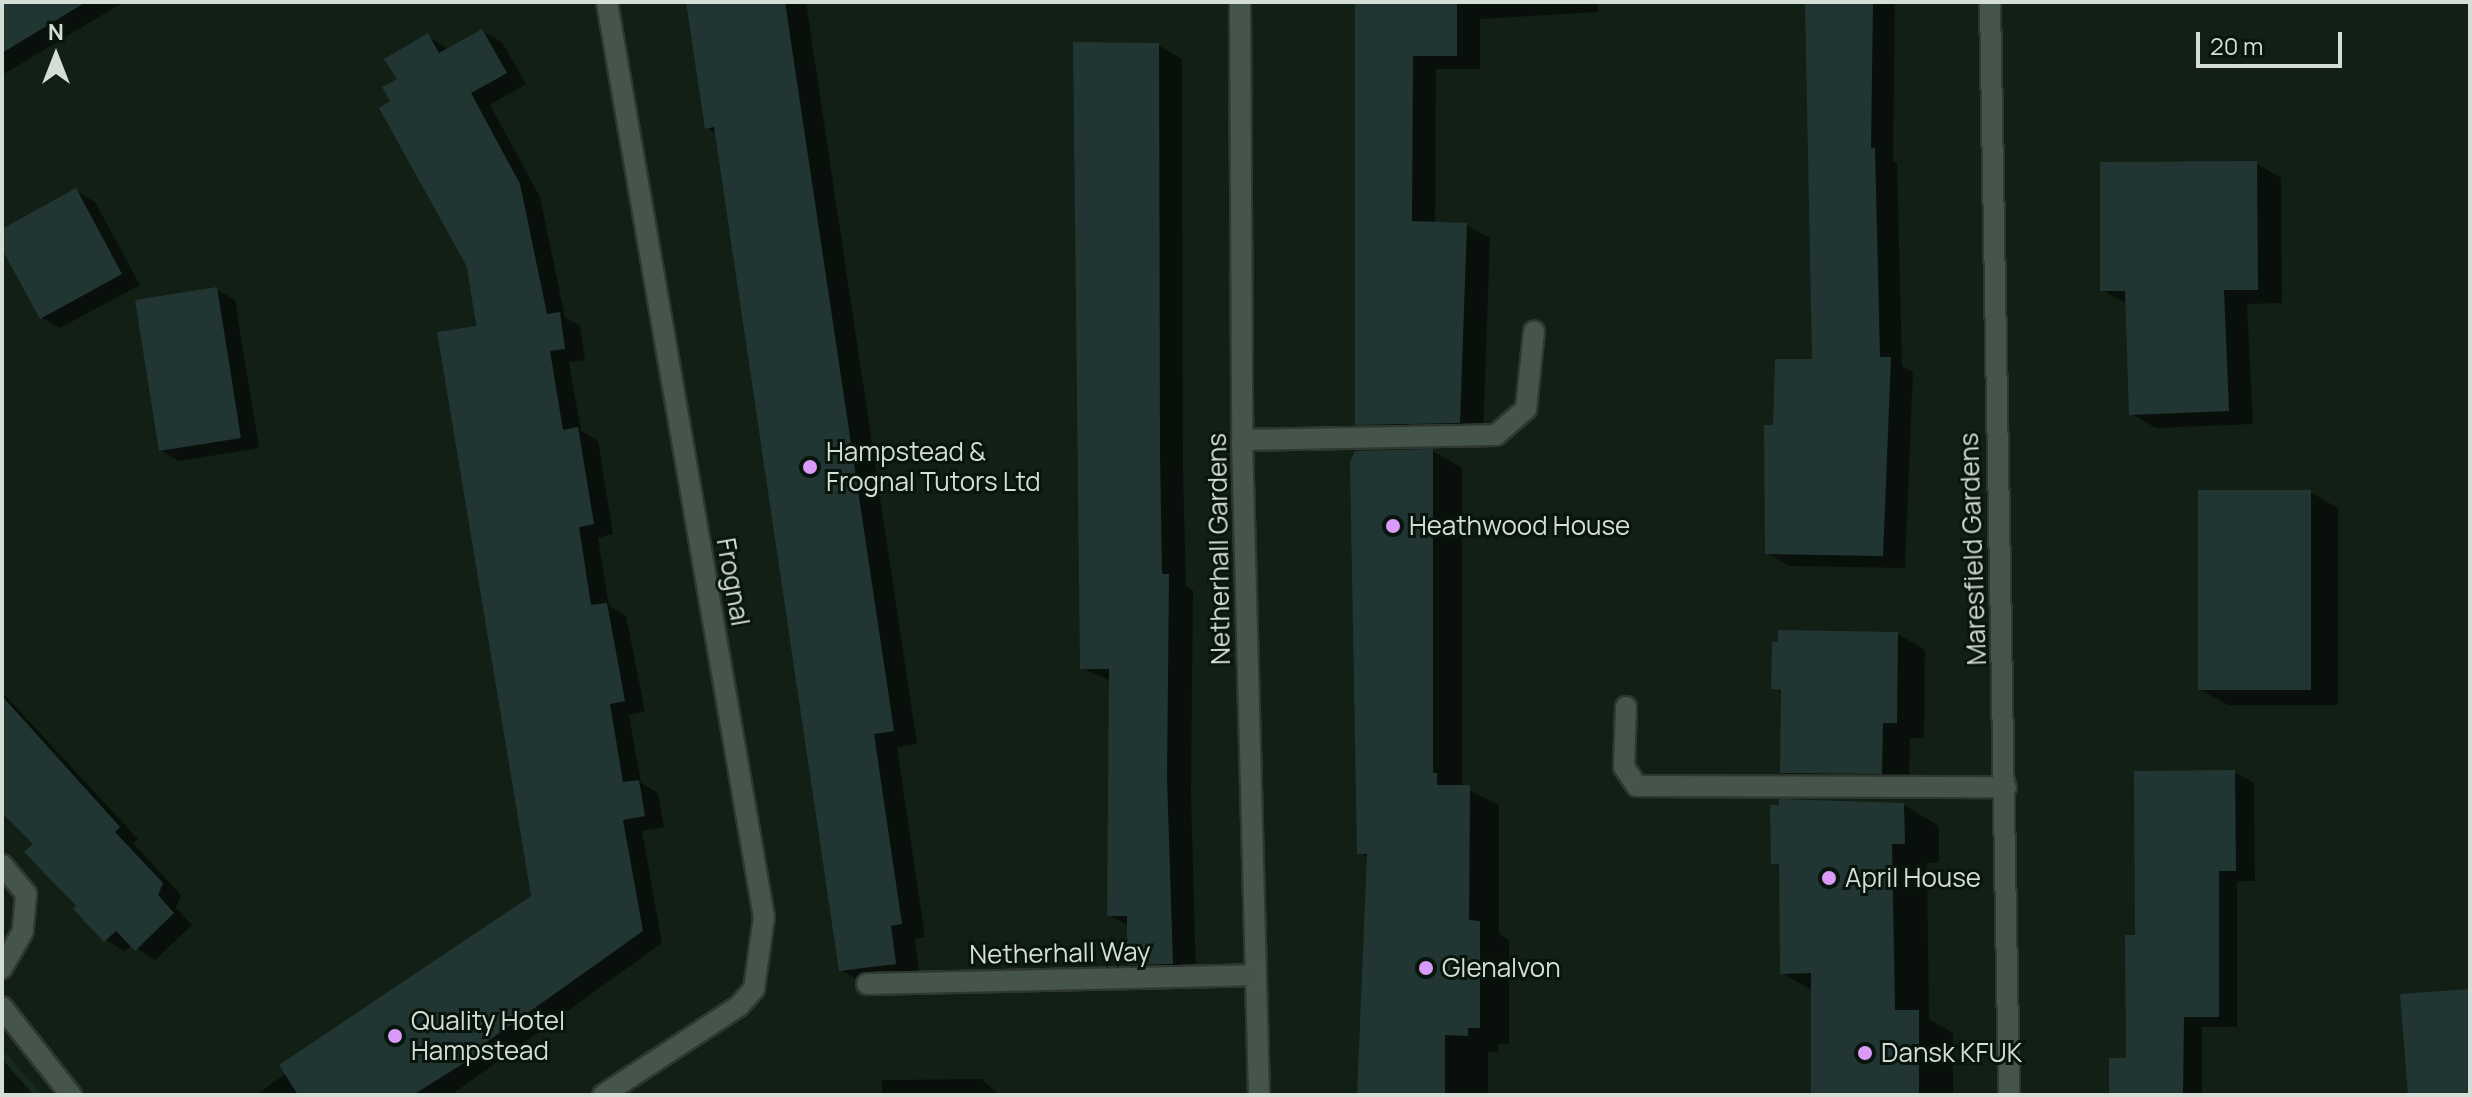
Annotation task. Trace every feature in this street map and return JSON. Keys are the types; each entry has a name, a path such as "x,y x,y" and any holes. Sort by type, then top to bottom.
{"street":[{"name":"Frognal","path":"603,1095 739,1006 754,989 764,917 607,2"},
{"name":"Netherhall Gardens","path":"1240,2 1242,440 1259,1095"},
{"name":"Maresfield Gardens","path":"1990,2 2009,1095"},
{"path":"1242,440 1496,435 1526,409 1534,331"},
{"path":"1626,707 1624,767 1637,786 2006,787"},
{"path":"2,865 26,894 23,931 2,968"},
{"name":"Netherhall Way","path":"867,984 1254,975"},
{"path":"2,1007 71,1095"}],"shaded area":[{"path":"2,1050 8,1056 43,1095 2,1095"}],"building":[{"path":"2,2 86,2 2,53"},
{"path":"686,2 785,2 894,731 874,734 902,924 891,926 896,964 839,971 714,127 705,129"},
{"path":"1355,2 1457,2 1457,56 1413,56 1412,221 1467,223 1460,423 1355,425"},
{"path":"1805,2 1873,2 1871,148 1875,148 1880,357 1891,357 1883,556 1765,554 1764,425 1773,425 1775,359 1812,359"},
{"path":"482,29 507,73 471,93 520,184 547,314 560,312 565,349 550,351 563,430 578,427 594,524 579,527 591,605 607,603 625,701 610,704 623,782 639,780 645,816 623,820 643,931 477,1049 480,1053 413,1095 298,1095 279,1065 531,896 437,332 476,326 467,267 379,108 390,101 382,87 397,79 384,59 428,33 439,53"},
{"path":"1073,42 1159,43 1160,454 1162,574 1169,574 1167,778 1173,964 1127,965 1127,916 1107,916 1109,669 1080,669"},
{"path":"2257,161 2258,290 2224,290 2229,411 2129,415 2125,291 2100,291 2100,162"},
{"path":"76,188 122,274 40,319 2,249 2,229"},
{"path":"217,287 241,438 159,451 135,300"},
{"path":"1433,449 1433,773 1437,773 1437,785 1470,785 1469,920 1480,921 1480,1028 1468,1028 1468,1036 1445,1035 1445,1095 1357,1095 1367,854 1357,854 1350,462 1355,451"},
{"path":"2198,490 2311,490 2311,690 2198,690"},
{"path":"1778,630 1898,632 1897,723 1883,723 1882,774 1780,773 1781,690 1771,689 1772,642 1778,642"},
{"path":"2,696 120,827 115,832 163,883 158,895 174,913 135,951 116,931 104,942 73,909 76,906 24,852 33,844 2,813"},
{"path":"2235,770 2236,871 2219,871 2219,1017 2184,1017 2183,1095 2109,1095 2109,1058 2126,1058 2125,935 2135,935 2134,771"},
{"path":"1779,799 1904,803 1905,844 1892,844 1895,1010 1919,1010 1919,1095 1811,1095 1811,973 1780,974 1779,864 1771,864 1770,805 1779,805"},
{"path":"2470,989 2470,1095 2408,1095 2400,994"}],"place":[{"name":"Hampstead & Frognal Tutors Ltd","path":"810,467"},
{"name":"Heathwood House","path":"1393,526"},
{"name":"April House","path":"1829,878"},
{"name":"Glenalvon","path":"1426,968"},
{"name":"Quality Hotel Hampstead","path":"395,1036"},
{"name":"Dansk KFUK","path":"1865,1053"}]}
